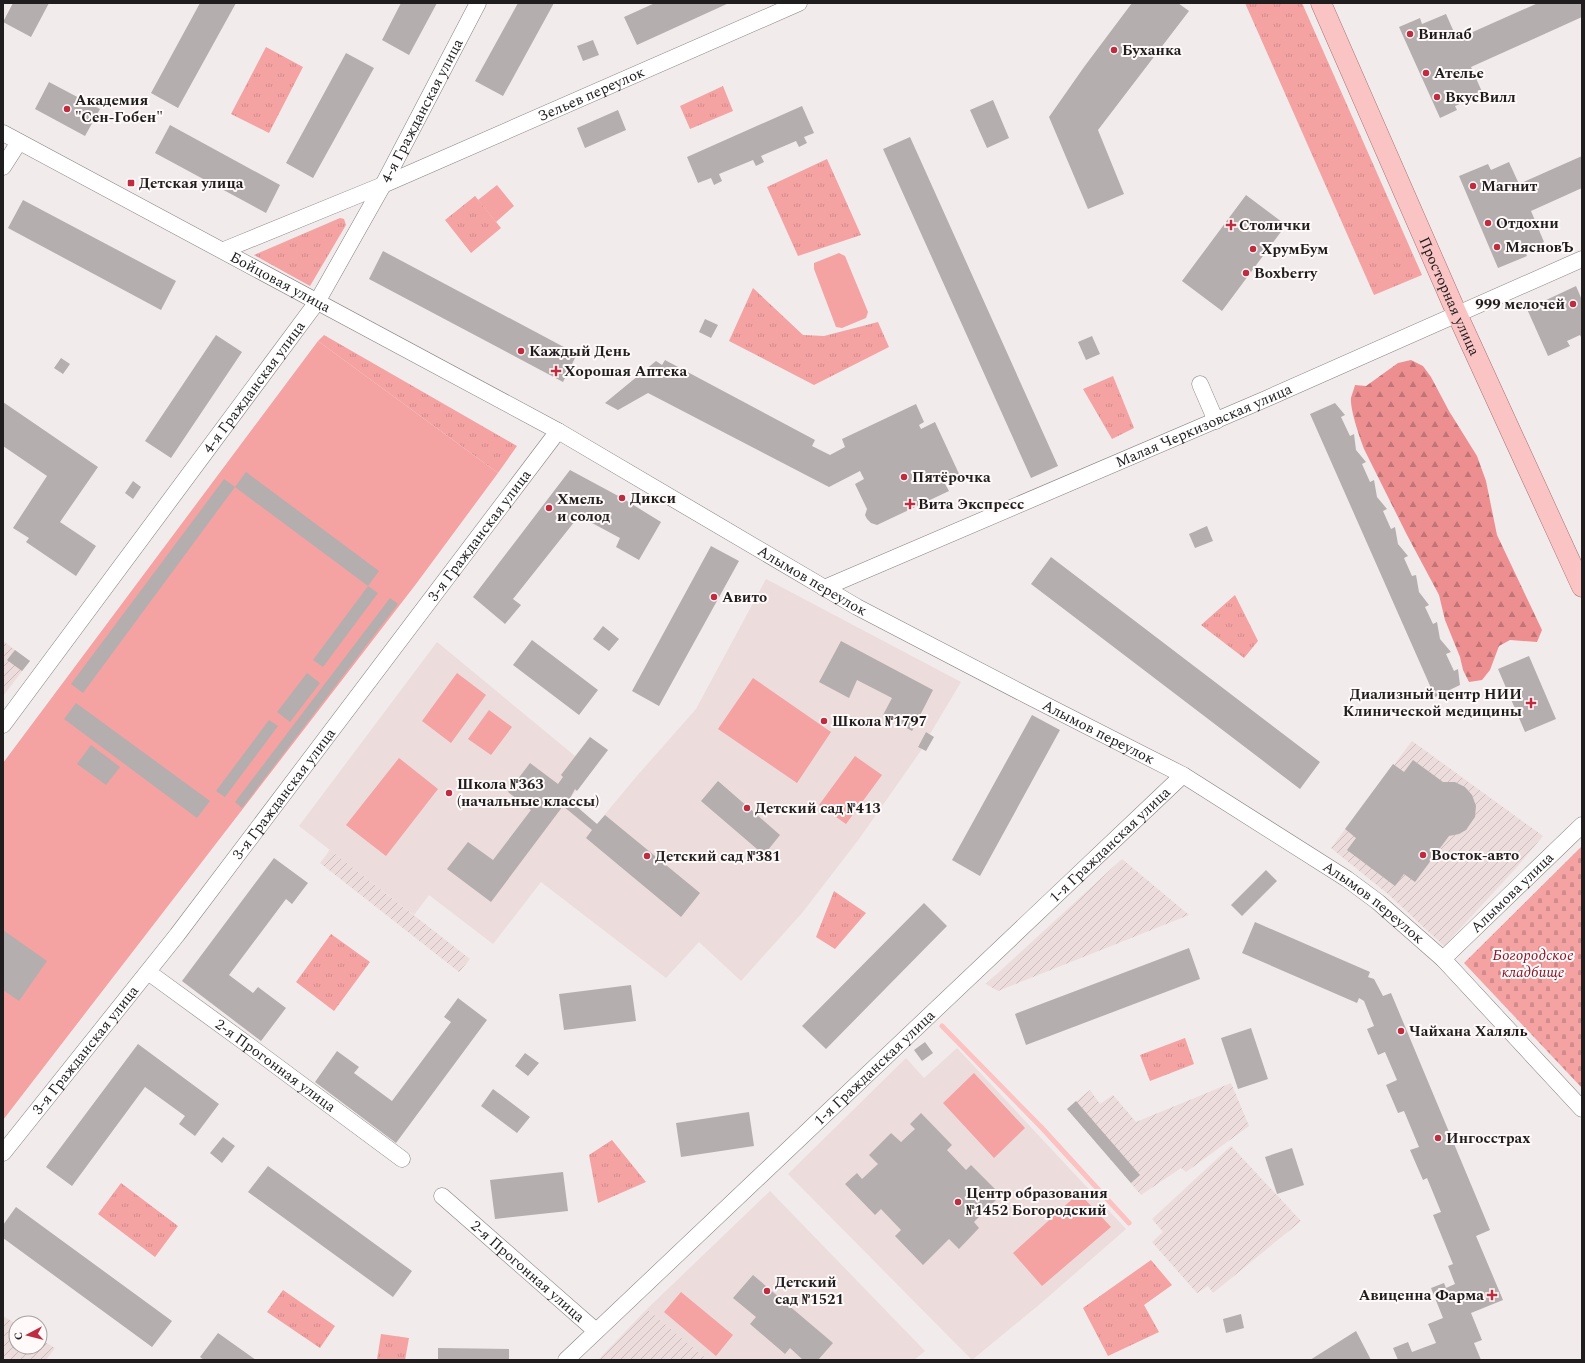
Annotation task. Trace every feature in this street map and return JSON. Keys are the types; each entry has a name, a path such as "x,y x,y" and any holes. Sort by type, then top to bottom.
{"main road":[{"name":"Просторная улица","path":"1321,3 1457,314 1582,587"}],"street":[{"name":"4-я Гражданская улица","path":"3,725 316,302 382,185 478,3"},
{"name":"Зельев переулок","path":"224,250 382,185 799,3"},
{"name":"Бойцовая улица","path":"3,133 224,250 316,302 558,431"},
{"path":"3,167 20,142"},
{"name":"Малая Черкизовская улица","path":"824,588 1216,421 1582,259"},
{"path":"1200,384 1216,421"},
{"name":"Алымов переулок","path":"558,431 824,588 1028,696 1183,775 1347,879 1378,902 1442,959 1582,1109"},
{"name":"3-я Гражданская улица","path":"3,1153 177,935 558,431"},
{"name":"1-я Гражданская улица","path":"566,1360 1183,775"},
{"name":"Алымова улица","path":"1442,959 1582,825"},
{"name":"2-я Прогонная улица","path":"148,972 263,1055 402,1159"},
{"name":"2-я Прогонная улица","path":"442,1196 596,1331"}],"shaded area":[{"path":"766,579 961,682 930,734 926,732 918,746 922,749 859,839 802,913 741,981 699,942 666,978 541,882 493,944 429,895 414,915 299,826 437,642 575,756 590,737 608,750 564,806 592,830 696,709"},
{"path":"3,641 30,661 3,696"},
{"path":"1412,741 1543,836 1516,868 1444,946 1388,894 1331,848"},
{"path":"330,850 470,959 459,972 320,863"},
{"path":"1122,859 1189,915 998,991 986,984"},
{"name":"Центр образования №1452 Богородский","path":"957,1048 1126,1229 1040,1304 972,1360 788,1174 906,1058 924,1078"},
{"path":"1231,1083 1249,1126 1186,1172 1181,1168 1141,1195 1067,1109 1090,1090 1100,1104 1113,1095 1136,1122"},
{"path":"1231,1146 1301,1221 1213,1293 1208,1286 1197,1293 1152,1242 1163,1232 1152,1219"},
{"name":"Детский сад №1521","path":"770,1191 925,1351 914,1360 708,1360 647,1309"},
{"path":"647,1309 708,1360 598,1360"},
{"path":"3,1316 8,1319 8,1355 48,1355 48,1344 55,1348 46,1360 3,1360"}],"green space":[{"path":"1245,3 1302,3 1422,275 1374,295"},
{"path":"266,47 303,67 269,133 231,114"},
{"path":"723,86 733,111 690,129 680,106"},
{"path":"827,159 861,235 798,256 767,187"},
{"path":"497,185 514,206 496,222 478,200"},
{"path":"475,196 501,228 471,253 445,220"},
{"path":"340,218 344,219 346,225 310,286 254,255"},
{"path":"839,253 845,256 868,312 866,318 842,328 836,327 814,269 814,263"},
{"path":"753,288 803,335 824,336 878,322 889,347 814,385 729,341"},
{"path":"324,335 517,446 498,473 318,341"},
{"path":"318,341 498,473 416,584 3,1120 3,763"},
{"path":"1411,360 1423,366 1431,377 1449,411 1477,456 1486,481 1497,535 1542,630 1537,642 1510,640 1499,646 1490,670 1482,680 1469,682 1463,670 1460,657 1445,620 1439,595 1365,451 1352,410 1351,398 1355,385 1366,386 1398,363"},
{"path":"1113,376 1134,428 1112,439 1083,389"},
{"path":"1235,595 1258,641 1244,658 1201,625"},
{"path":"457,673 486,695 451,743 422,721"},
{"path":"753,678 831,732 797,783 718,729"},
{"path":"489,710 512,727 491,755 468,739"},
{"path":"855,756 882,775 846,824 819,805"},
{"path":"399,758 438,789 386,856 346,825"},
{"name":"Богородское кладбище","path":"1582,846 1582,1088 1464,963"},
{"path":"834,891 866,913 835,949 816,937"},
{"path":"331,934 370,962 334,1011 296,982"},
{"path":"1185,1038 1194,1064 1150,1081 1140,1055"},
{"path":"974,1073 1025,1128 994,1158 943,1103"},
{"path":"612,1140 646,1182 598,1203 589,1155"},
{"path":"121,1183 178,1226 155,1257 98,1214"},
{"path":"1079,1193 1111,1227 1042,1286 1013,1253"},
{"path":"1151,1260 1172,1285 1144,1305 1159,1332 1108,1356 1083,1308"},
{"path":"283,1290 335,1326 320,1348 267,1312"},
{"path":"681,1292 733,1335 716,1356 664,1312"},
{"path":"381,1334 409,1338 405,1360 377,1360"}],"building":[{"path":"13,3 49,3 31,37 3,22"},
{"path":"200,3 236,3 178,108 151,93"},
{"path":"401,3 437,3 409,55 382,40"},
{"path":"518,3 554,3 503,96 475,81"},
{"path":"655,3 729,3 637,45 624,17"},
{"path":"1132,3 1178,3 1189,11 1098,130 1124,194 1088,209 1049,117"},
{"path":"1538,3 1582,3 1582,17 1471,67 1483,94 1455,106 1457,110 1440,118 1399,27 1420,18 1422,24 1446,14 1457,39"},
{"path":"593,40 599,55 583,61 577,46"},
{"path":"346,53 374,68 313,178 286,163"},
{"name":"Академия \"Сен-Гобен\"","path":"49,82 100,109 85,136 35,109"},
{"path":"993,100 1009,138 987,148 970,110"},
{"path":"802,106 814,133 804,137 807,143 799,147 796,141 761,156 764,162 756,166 753,160 719,174 722,181 714,185 711,178 698,183 687,157"},
{"path":"618,110 626,130 585,148 577,128"},
{"path":"170,125 280,185 266,213 155,153"},
{"path":"910,137 1058,466 1031,478 883,149"},
{"path":"1582,156 1582,188 1531,211 1544,242 1525,251 1527,256 1498,268 1459,176 1488,164 1491,170 1509,162 1519,184"},
{"path":"1246,195 1286,225 1222,311 1182,281"},
{"path":"23,200 176,281 161,310 8,228"},
{"path":"383,251 577,354 563,382 369,279"},
{"path":"1576,286 1582,300 1582,339 1580,335 1567,341 1570,346 1548,356 1527,309"},
{"path":"705,319 718,325 711,338 699,332"},
{"path":"216,335 242,352 171,458 145,441"},
{"path":"1092,336 1100,354 1086,360 1078,342"},
{"path":"61,358 70,364 63,374 54,368"},
{"path":"665,360 815,440 812,446 830,455 845,447 842,439 916,404 924,422 919,425 921,429 935,422 960,476 944,482 949,491 877,525 871,523 865,515 867,509 855,484 864,479 860,471 829,487 648,393 618,410 605,403 656,361 662,365"},
{"path":"3,402 98,467 60,522 96,546 76,576 26,542 29,538 13,528 47,476 3,446"},
{"path":"1335,403 1345,415 1341,417 1350,436 1354,434 1356,450 1366,462 1362,464 1370,482 1374,480 1377,497 1387,509 1383,511 1391,529 1395,527 1398,544 1408,556 1404,558 1412,576 1416,575 1419,592 1429,605 1425,607 1433,624 1437,622 1440,639 1451,652 1446,654 1454,671 1458,669 1460,685 1435,697 1310,414"},
{"path":"570,470 622,498 661,522 639,560 616,547 620,538 579,516 513,599 521,605 505,624 473,597"},
{"path":"246,472 379,571 368,586 235,487"},
{"path":"224,479 235,487 83,693 71,684"},
{"path":"133,481 141,487 133,499 125,493"},
{"path":"1207,526 1213,541 1195,548 1189,534"},
{"path":"711,546 739,561 659,706 632,691"},
{"path":"1051,557 1320,762 1300,789 1031,584"},
{"path":"368,586 378,593 323,667 313,660"},
{"path":"390,598 398,604 242,808 235,802"},
{"path":"603,626 619,639 609,651 593,639"},
{"path":"532,640 598,690 579,715 513,665"},
{"path":"841,641 933,690 912,731 883,715 892,698 857,680 849,698 819,682"},
{"path":"15,650 30,661 22,671 7,660"},
{"name":"Диализный центр НИИ Клинической медицины","path":"1529,656 1556,719 1525,732 1498,669"},
{"path":"307,673 320,683 290,722 277,712"},
{"path":"76,703 210,801 197,818 64,719"},
{"path":"1032,715 1060,730 980,876 952,860"},
{"path":"269,720 278,726 225,797 216,791"},
{"path":"926,732 934,737 926,751 918,747"},
{"path":"590,737 608,750 577,791 575,789 569,800 597,824 605,815 700,893 681,917 586,838 592,830 563,806 491,902 447,869 468,842 493,860 531,810 508,792 530,763 558,784 563,777 561,775"},
{"path":"91,745 120,767 106,785 77,764"},
{"path":"1413,760 1443,782 1455,782 1465,787 1472,795 1476,806 1475,817 1466,830 1459,834 1449,836 1415,882 1404,874 1395,886 1347,850 1356,838 1345,829 1393,764 1404,772"},
{"path":"718,781 780,835 764,855 701,801"},
{"path":"274,858 308,883 292,904 286,899 229,975 253,993 258,987 286,1008 261,1041 182,981"},
{"path":"1266,870 1277,881 1242,916 1231,905"},
{"path":"924,903 947,926 826,1049 802,1026"},
{"path":"1255,922 1370,972 1368,977 1374,979 1383,996 1391,993 1490,1230 1476,1236 1503,1300 1471,1313 1482,1340 1474,1343 1481,1360 1398,1360 1393,1348 1408,1342 1412,1352 1436,1343 1428,1324 1443,1318 1431,1288 1444,1283 1446,1288 1455,1284 1448,1266 1453,1264 1433,1215 1441,1212 1427,1178 1423,1180 1410,1150 1419,1147 1404,1111 1398,1113 1386,1085 1397,1080 1385,1052 1378,1055 1367,1029 1374,1026 1364,1001 1359,998 1357,1003 1242,953"},
{"path":"3,930 47,961 19,1001 3,990"},
{"path":"1189,948 1200,979 1026,1045 1015,1014"},
{"path":"631,985 636,1021 564,1030 559,994"},
{"path":"458,998 487,1020 396,1143 315,1082 337,1051 359,1067 354,1073 392,1101 451,1022 444,1017"},
{"path":"1251,1028 1268,1079 1238,1089 1221,1038"},
{"path":"925,1042 933,1053 922,1061 914,1050"},
{"path":"138,1044 219,1104 195,1136 179,1124 185,1116 145,1087 72,1186 46,1167"},
{"path":"525,1053 539,1063 528,1076 515,1066"},
{"path":"493,1089 530,1117 517,1133 481,1106"},
{"path":"1076,1101 1140,1175 1131,1183 1067,1109"},
{"path":"749,1112 754,1146 681,1157 676,1123"},
{"path":"921,1113 952,1145 947,1150 966,1170 971,1165 1001,1195 974,1222 979,1228 959,1249 949,1239 923,1265 895,1236 901,1230 881,1209 875,1215 845,1184 857,1173 862,1179 878,1164 869,1155 891,1133 901,1142 915,1129 910,1124"},
{"path":"223,1137 235,1146 222,1163 210,1153"},
{"path":"1292,1148 1304,1185 1277,1194 1265,1157"},
{"path":"268,1166 412,1271 393,1297 248,1192"},
{"path":"563,1172 568,1211 495,1219 490,1180"},
{"path":"16,1207 172,1321 152,1347 3,1238 3,1225"},
{"path":"753,1275 833,1343 818,1360 803,1360 790,1348 785,1354 750,1324 756,1317 733,1298"},
{"path":"1241,1314 1244,1328 1226,1333 1223,1319"},
{"path":"1356,1331 1371,1360 1310,1360"},
{"path":"218,1333 256,1360 204,1360 200,1357"},
{"path":"438,1348 509,1349 509,1360 438,1360"}],"waterway":[{"path":"942,1026 1042,1128 1129,1223"}],"place":[{"name":"Винлаб","path":"1410,34"},
{"name":"Буханка","path":"1114,50"},
{"name":"Ателье","path":"1426,73"},
{"name":"ВкусВилл","path":"1437,97"},
{"name":"Академия \"Сен-Гобен\"","path":"67,109"},
{"name":"Детская улица","path":"131,183"},
{"name":"Магнит","path":"1473,186"},
{"name":"Отдохни","path":"1488,223"},
{"name":"Столички","path":"1231,225"},
{"name":"МясновЪ","path":"1497,247"},
{"name":"ХрумБум","path":"1253,249"},
{"name":"Boxberry","path":"1246,273"},
{"name":"999 мелочей","path":"1573,304"},
{"name":"Каждый День","path":"521,351"},
{"name":"Хорошая Аптека","path":"556,371"},
{"name":"Пятёрочка","path":"904,477"},
{"name":"Дикси","path":"622,498"},
{"name":"Вита Экспресс","path":"910,504"},
{"name":"Хмель и солод","path":"549,508"},
{"name":"Авито","path":"714,597"},
{"name":"Диализный центр НИИ Клинической медицины","path":"1531,703"},
{"name":"Школа №1797","path":"824,721"},
{"name":"Школа №363 (начальные классы)","path":"449,793"},
{"name":"Детский сад №413","path":"747,808"},
{"name":"Восток-авто","path":"1423,855"},
{"name":"Детский сад №381","path":"647,856"},
{"name":"Чайхана Халяль","path":"1401,1031"},
{"name":"Ингосстрах","path":"1438,1138"},
{"name":"Центр образования №1452 Богородский","path":"958,1202"},
{"name":"Детский сад №1521","path":"767,1291"},
{"name":"Авиценна Фарма","path":"1492,1295"}]}
